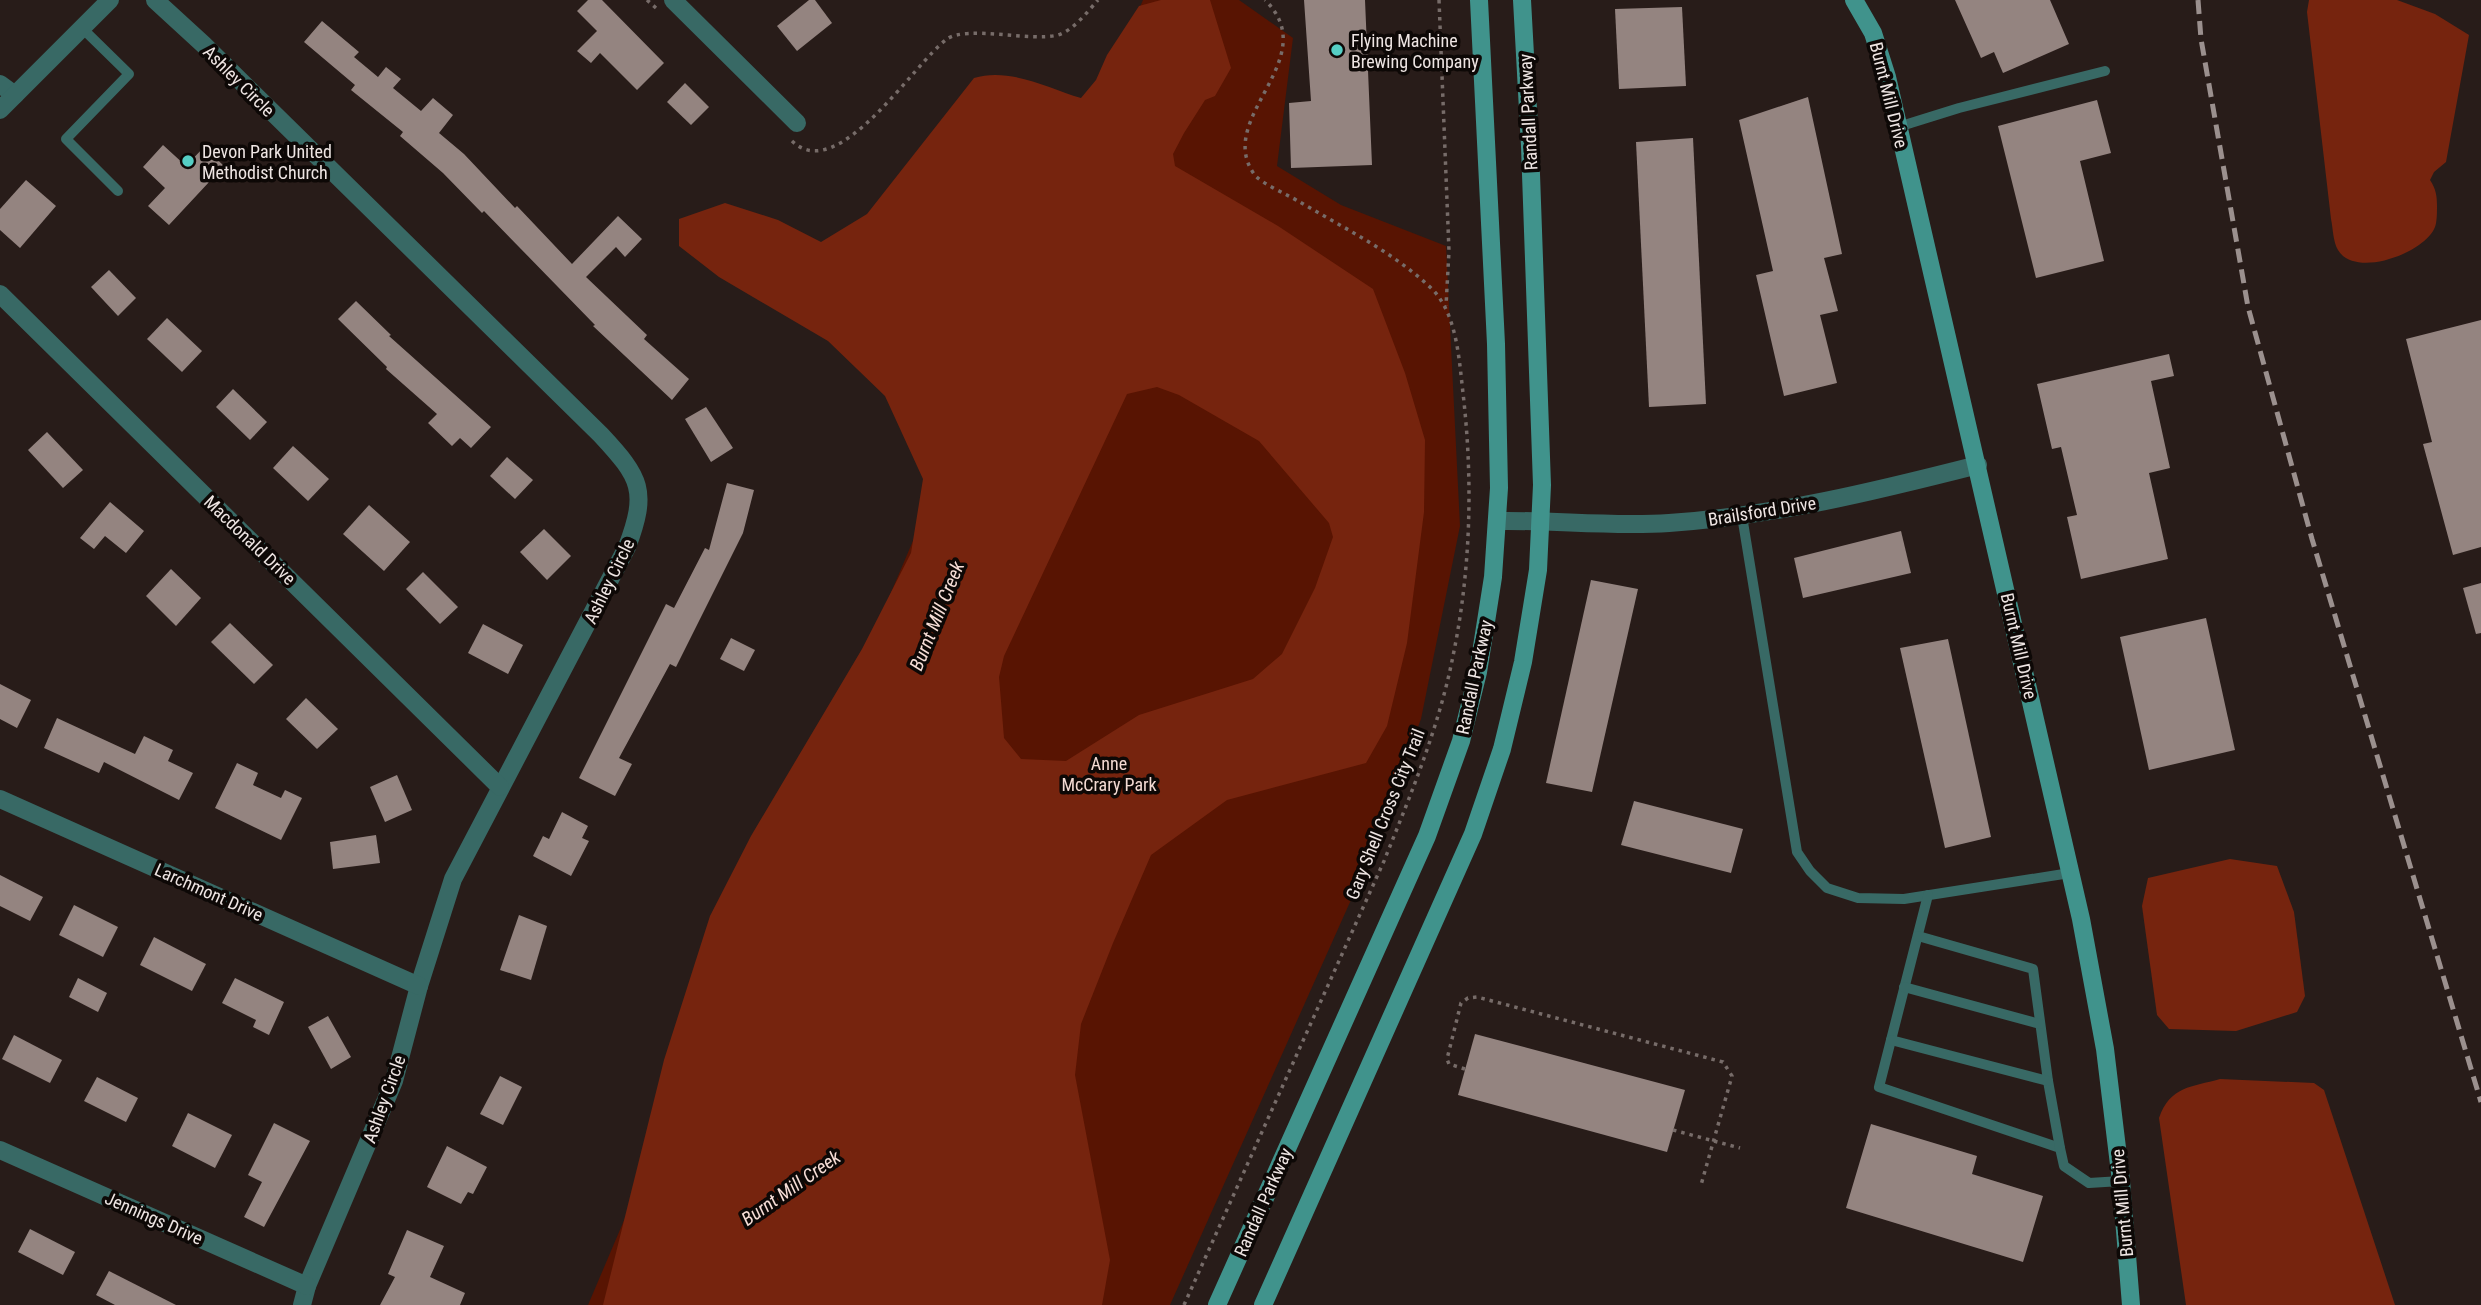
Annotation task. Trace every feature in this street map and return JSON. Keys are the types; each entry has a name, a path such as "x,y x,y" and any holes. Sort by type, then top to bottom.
{"main road":[{"name":"Randall Parkway","path":"1217,1305 1440,802 1461,741 1478,673 1490,600 1498,522 1499,453 1479,0"},
{"name":"Randall Parkway","path":"1263,1305 1457,872 1502,749 1523,662 1538,570 1542,520 1538,345 1522,0"},
{"name":"Burnt Mill Drive","path":"1854,0 1873,33 1883,60 2070,873 2105,1049 2131,1305"}],"street":[{"path":"0,110 110,0"},
{"name":"Ashley Circle","path":"155,0 601,435 636,478 641,496 635,528 627,547 453,879 419,986 394,1081 307,1286 302,1305"},
{"path":"665,5 792,130"},
{"path":"0,84 15,95"},
{"name":"Macdonald Drive","path":"0,294 500,787"},
{"name":"Brailsford Drive","path":"1498,522 1542,520 1664,523 1742,516 1908,483 1978,465"},
{"name":"Larchmont Drive","path":"0,799 419,986"},
{"name":"Jennings Drive","path":"0,1150 307,1286"}],"lane":[{"path":"82,29 130,74 66,139 118,191"},
{"path":"1898,127 1959,108 2105,71"},
{"path":"1742,516 1797,852 1810,871 1827,887 1858,898 1904,899 2070,873"},
{"path":"1928,895 1879,1087 2060,1148"},
{"path":"1918,936 2033,969 2048,1081 2064,1166 2089,1182 2120,1181"},
{"path":"1904,987 2040,1024"},
{"path":"1891,1040 2048,1081"}],"path":[{"path":"648,0 665,5"},
{"path":"792,130 796,145 813,151 833,148 862,129 949,37 982,33 1031,37 1060,34 1081,19 1098,0"},
{"name":"Gary Shell Cross City Trail","path":"1184,1305 1384,861 1430,742 1453,657 1466,581 1469,494 1466,421 1458,357 1446,308 1432,289 1390,255 1254,176 1243,147 1247,127 1269,87 1282,53 1282,24 1277,11 1265,0"},
{"path":"1439,0 1449,251 1446,308"},
{"path":"1465,1069 1450,1064 1447,1059 1461,1003 1468,998 1478,997 1723,1062 1732,1076 1701,1185"},
{"path":"1673,1130 1740,1148"}],"green space":[{"name":"Anne McCrary Park","path":"1143,0 1239,0 1293,38 1277,166 1341,205 1446,246 1460,526 1421,719 1363,873 1170,1305 588,1305"}],"water":[{"name":"Anne McCrary Park","path":"1161,0 1210,0 1231,68 1215,96 1205,100 1184,133 1173,154 1175,166 1278,226 1373,289 1405,373 1425,440 1424,512 1407,643 1387,726 1366,763 1227,800 1151,855 1081,1024 1075,1075 1110,1260 1102,1305 603,1305 664,1060 710,916 751,836 862,649 911,553 923,479 885,396 828,341 719,277 679,246 679,219 725,203 778,220 821,242 867,214 974,78 987,75 1015,77 1081,98 1096,80 1107,55 1139,6","holes":["1157,387 1179,395 1259,441 1329,523 1333,537 1315,588 1282,654 1253,679 1139,715 1066,761 1021,759 1004,738 999,677 1004,656 1127,394"]},
{"path":"2309,0 2397,0 2435,14 2469,35 2446,162 2434,172 2430,180 2437,199 2435,227 2429,237 2418,246 2389,259 2359,262 2347,258 2335,243 2307,12"},
{"path":"2230,859 2277,866 2294,912 2305,996 2297,1012 2236,1031 2169,1029 2157,1015 2142,906 2148,878"},
{"path":"2220,1079 2314,1083 2324,1090 2395,1305 2186,1305 2159,1118 2164,1107 2176,1094 2191,1086"}],"building":[{"path":"588,0 602,0 664,63 637,90 600,53 591,63 577,51 597,31 577,11"},
{"path":"809,0 815,0 832,23 797,51 777,26"},
{"name":"Flying Machine Brewing Company","path":"1304,0 1365,0 1372,165 1291,168 1289,103 1311,101"},
{"path":"1955,0 2050,0 2069,44 2003,73 1994,52 1981,58"},
{"path":"1682,7 1686,86 1619,89 1615,9"},
{"path":"322,21 359,52 354,57 378,77 386,67 401,79 393,88 421,111 433,98 453,115 439,133 464,154 515,208 517,206 572,264 618,216 642,239 625,257 616,247 586,277 647,335 644,339 689,379 672,400 593,326 595,325 484,211 482,213 443,173 400,136 403,132 351,90 355,85 304,42"},
{"path":"685,83 709,107 691,125 667,102"},
{"path":"1808,97 1842,254 1824,258 1838,311 1820,315 1837,383 1784,396 1756,275 1773,271 1739,120"},
{"path":"2097,100 2111,153 2080,161 2104,261 2036,278 1998,126"},
{"path":"1693,138 1706,404 1649,407 1636,142"},
{"path":"163,145 186,166 204,147 224,166 169,225 148,206 165,188 143,167"},
{"path":"26,180 56,206 20,248 0,230 0,209"},
{"path":"109,270 136,298 118,316 91,287"},
{"path":"356,301 391,335 389,336 491,427 471,448 460,438 452,446 428,423 437,414 386,369 387,367 338,319"},
{"path":"167,318 202,351 182,372 147,339"},
{"path":"2481,320 2481,547 2453,555 2423,444 2432,442 2406,339"},
{"path":"2169,354 2174,376 2151,381 2170,468 2149,473 2168,559 2081,579 2067,517 2077,515 2061,447 2052,449 2037,384"},
{"path":"233,389 267,422 250,440 216,407"},
{"path":"706,407 733,448 711,462 685,419"},
{"path":"47,432 83,470 63,488 28,450"},
{"path":"293,446 329,479 308,501 273,468"},
{"path":"507,457 533,480 515,499 490,476"},
{"path":"727,483 754,490 743,533 676,667 670,664 619,758 632,764 615,796 579,778 666,604 674,608 705,548 709,550"},
{"path":"110,502 144,531 126,553 105,536 94,549 80,538"},
{"path":"369,505 410,542 384,571 343,534"},
{"path":"544,529 571,556 547,580 520,552"},
{"path":"1901,531 1911,573 1803,598 1794,558"},
{"path":"171,569 201,598 176,626 146,596"},
{"path":"423,572 458,607 440,624 406,589"},
{"path":"1591,580 1638,589 1592,792 1546,783"},
{"path":"2481,583 2481,633 2476,634 2463,588"},
{"path":"2206,618 2235,750 2149,770 2120,637"},
{"path":"230,623 273,665 254,684 211,642"},
{"path":"483,624 523,645 508,674 468,653"},
{"path":"731,638 755,650 744,671 720,659"},
{"path":"1948,639 1991,837 1945,848 1900,648"},
{"path":"0,684 31,700 17,728 0,719"},
{"path":"306,698 338,729 317,749 286,719"},
{"path":"57,718 135,754 144,736 173,750 168,761 193,773 179,800 104,762 99,773 44,748"},
{"path":"237,763 258,773 253,785 281,798 285,790 302,798 281,840 215,808"},
{"path":"397,775 412,810 385,822 370,787"},
{"path":"1634,801 1743,829 1731,873 1621,845"},
{"path":"562,812 588,826 582,838 589,841 571,876 533,856 543,836 549,839"},
{"path":"376,835 380,863 333,869 330,842"},
{"path":"0,875 43,897 30,921 0,906"},
{"path":"74,905 118,927 103,957 59,935"},
{"path":"519,915 547,926 531,980 500,970"},
{"path":"154,937 206,964 192,991 140,965"},
{"path":"78,978 107,993 98,1012 69,997"},
{"path":"235,978 284,1002 269,1035 253,1027 256,1020 222,1003"},
{"path":"328,1016 351,1057 331,1069 308,1027"},
{"path":"1475,1034 1685,1090 1667,1152 1458,1095"},
{"path":"14,1035 62,1060 50,1083 2,1059"},
{"path":"500,1076 522,1087 503,1125 480,1114"},
{"path":"97,1077 138,1098 126,1122 84,1101"},
{"path":"188,1113 232,1135 215,1168 172,1146"},
{"path":"274,1123 310,1141 264,1227 244,1217 262,1182 248,1175"},
{"path":"1871,1124 1977,1156 1972,1174 2043,1196 2023,1262 1846,1208"},
{"path":"447,1146 487,1167 473,1194 468,1192 461,1204 427,1187"},
{"path":"30,1229 75,1252 63,1275 18,1252"},
{"path":"407,1230 444,1246 430,1277 465,1293 460,1305 380,1305 395,1277 388,1274"},
{"path":"109,1271 176,1305 115,1305 96,1295"}],"railway":[{"path":"2198,0 2201,39 2248,307 2312,539 2481,1102"}],"place":[{"name":"Flying Machine Brewing Company","path":"1337,50"},
{"name":"Devon Park United Methodist Church","path":"188,161"}],"water label":[{"name":"Burnt Mill Creek","path":"937,616"},
{"name":"Burnt Mill Creek","path":"791,1188"}]}
